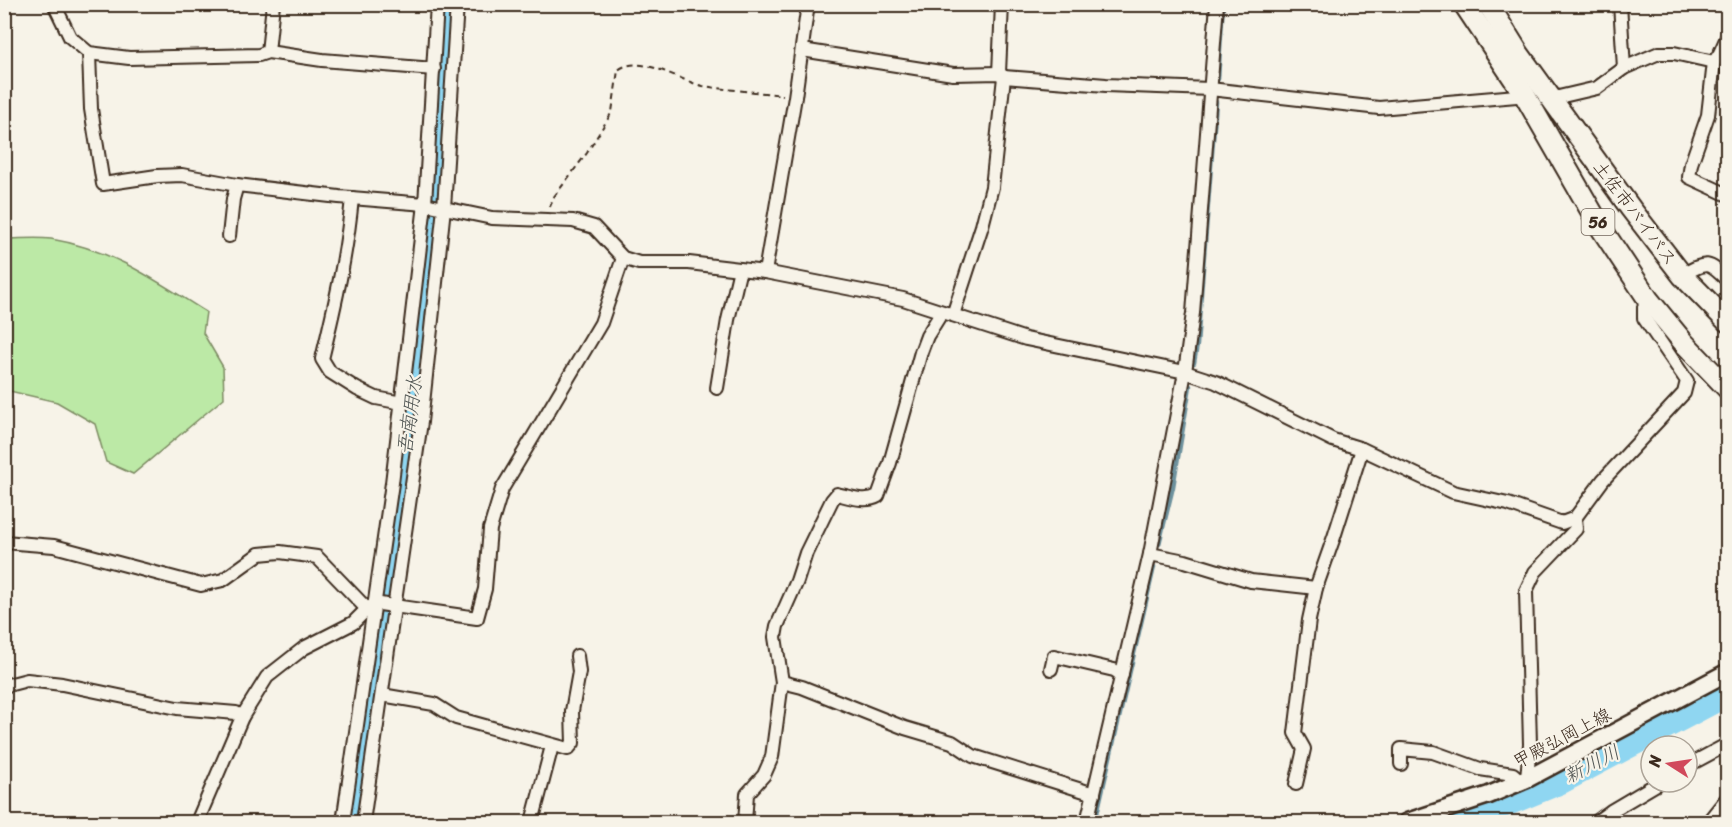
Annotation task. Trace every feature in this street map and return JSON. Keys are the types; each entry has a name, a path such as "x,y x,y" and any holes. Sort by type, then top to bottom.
{"highway":[{"name":"56","path":"1464,4 1524,94"},
{"name":"56","path":"1488,4 1550,99"},
{"name":"土佐市バイパス","path":"1524,94 1601,228 1648,299 1684,343 1728,389"},
{"name":"土佐市バイパス","path":"1550,99 1682,275 1728,322"}],"main road":[{"name":"甲殿弘岡上線","path":"1407,822 1489,795 1524,780 1728,672"}],"street":[{"path":"54,4 70,37 90,53 129,58 259,55 268,52 322,60 434,69"},
{"path":"268,52 273,4"},
{"path":"363,822 382,695 381,606 402,403 435,206 434,69 437,4"},
{"path":"343,822 381,606 422,422 435,206 457,4"},
{"path":"765,272 795,97 808,4"},
{"path":"745,822 747,794 764,775 772,757 782,682 775,637 777,626 806,553 837,494 865,500 878,496 890,463 927,336 947,313 982,226 992,187 1002,75 1002,4"},
{"path":"1087,822 1150,554 1185,372 1193,313 1217,4"},
{"path":"1620,4 1624,68"},
{"path":"1728,35 1714,62 1708,115 1691,164 1689,177 1728,195"},
{"path":"802,50 953,74 1002,75 1106,85 1210,89 1379,108 1492,99 1524,94 1550,99 1597,87 1624,68 1659,53 1674,53 1714,62"},
{"path":"90,53 88,59 91,109 103,184 157,176 182,175 237,185 435,206 492,218 573,220 594,227 623,258 639,263 688,263 740,268 903,299 1026,339 1185,372 1216,382 1333,440 1362,448 1453,492 1508,504 1562,523 1575,518 1603,480 1684,393 1687,381 1644,318 1644,307 1648,299"},
{"path":"229,236 237,185"},
{"path":"352,198 338,297 322,359 330,372 357,389 376,398 402,403"},
{"path":"4,542 54,546 201,585 223,580 259,554 280,552 317,557 381,606 477,618 485,589 490,529 502,489 601,323 623,258"},
{"path":"1682,275 1701,265 1713,266 1728,281"},
{"path":"717,388 728,320 740,268"},
{"path":"1296,784 1304,749 1295,733 1309,620 1316,588 1362,448"},
{"path":"1401,764 1401,749 1433,752 1479,769 1513,774 1524,780 1530,744 1526,591 1535,572 1576,530 1575,518"},
{"path":"1150,554 1185,561 1251,581 1316,588"},
{"path":"197,822 242,717 267,677 304,648 381,606"},
{"path":"382,695 434,704 456,718 552,746 568,748 573,743 572,711 579,672 577,656"},
{"path":"1051,669 1054,656 1114,670 1122,675"},
{"path":"4,686 27,680 62,684 177,708 236,713 242,717"},
{"path":"782,682 802,687 905,728 952,742 973,756 1094,794"},
{"path":"1699,760 1728,744"},
{"path":"532,822 552,746"},
{"path":"1596,822 1640,794"},
{"path":"1708,822 1728,796"}],"path":[{"path":"547,220 554,198 587,153 612,112 618,70 625,65 633,64 670,73 700,85 795,97"}],"green space":[{"path":"5,239 51,239 94,250 132,267 206,312 203,333 223,367 224,398 133,474 106,462 95,424 57,402 5,390"}],"waterway":[{"name":"吾南用水","path":"353,822 427,298 441,150 448,4"},
{"path":"1218,79 1223,4"},
{"path":"1194,363 1216,102"},
{"path":"1159,544 1173,487 1190,386"},
{"path":"1095,822 1154,567"},
{"name":"新川川","path":"1449,822 1495,808 1561,781 1728,693"}]}
